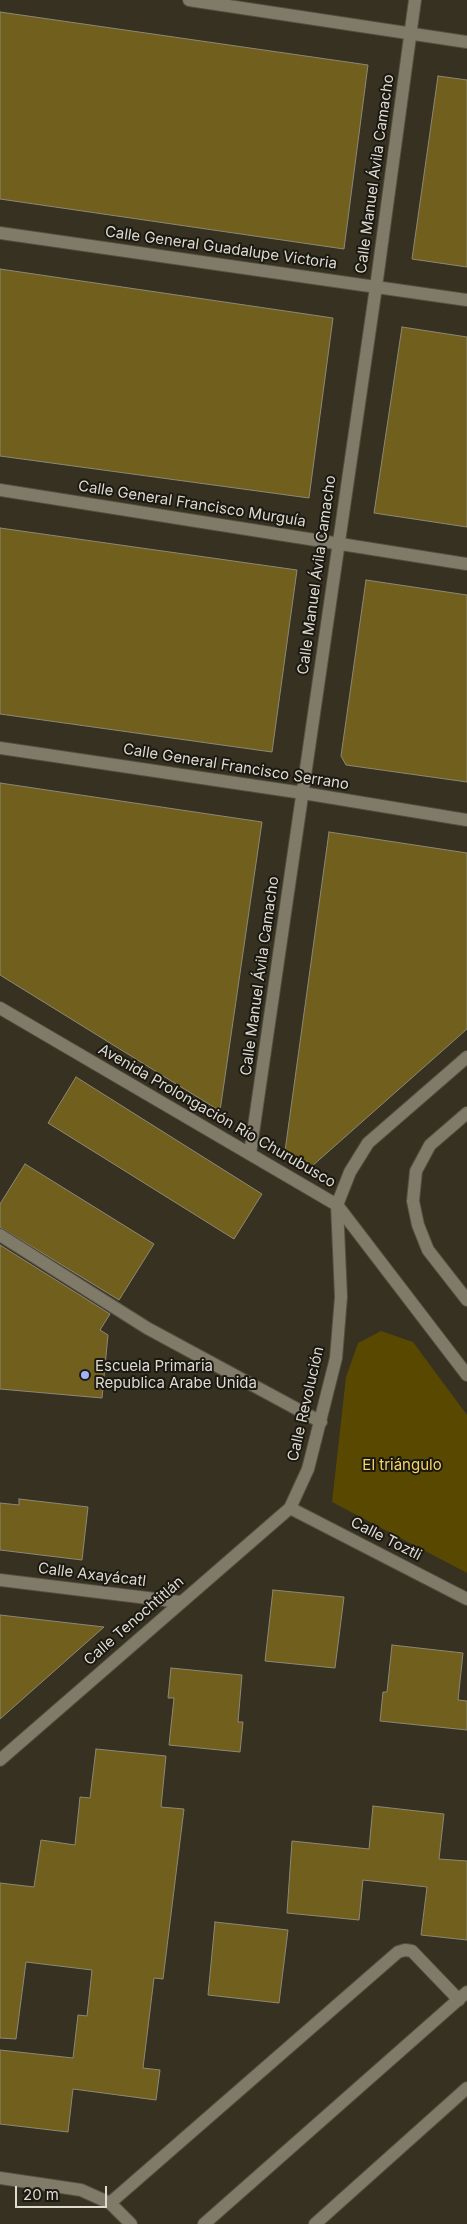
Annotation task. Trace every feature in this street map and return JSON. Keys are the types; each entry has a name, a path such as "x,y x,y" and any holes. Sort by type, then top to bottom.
{"street":[{"path":"189,0 467,42"},
{"name":"Calle Manuel Ávila Camacho","path":"250,1154 337,544 376,286 415,0"},
{"name":"Calle General Guadalupe Victoria","path":"0,233 467,300"},
{"name":"Calle General Francisco Murguía","path":"0,490 467,564"},
{"name":"Calle General Francisco Serrano","path":"0,748 303,793 467,820"},
{"name":"Avenida Prolongación Río Churubusco","path":"0,1008 337,1205 467,1375"},
{"name":"Calle Revolución","path":"290,1508 308,1469 336,1358 341,1297 337,1205 350,1172 368,1143 467,1058"},
{"path":"467,1113 430,1145 416,1171 413,1201 418,1226 428,1250 467,1300"},
{"path":"0,1235 147,1328 321,1422"},
{"name":"Calle Toztli","path":"290,1508 467,1599"},
{"name":"Calle Tenochtitlán","path":"0,1760 290,1508"},
{"name":"Calle Axayácatl","path":"0,1580 180,1602"},
{"path":"110,2203 398,1952 412,1951 463,1996 204,2224"},
{"path":"315,2224 467,2088"},
{"path":"0,2178 81,2190 110,2203 131,2224"}],"green space":[{"name":"El triángulo","path":"381,1331 413,1342 467,1415 467,1573 332,1502 346,1377 358,1343"}],"building":[{"path":"0,12 368,65 344,249 0,199"},
{"path":"438,76 467,80 467,267 412,259"},
{"path":"0,269 333,318 309,498 0,456"},
{"path":"402,327 467,337 467,527 374,513"},
{"path":"0,528 297,570 272,752 0,714"},
{"path":"366,580 467,595 467,782 346,765 341,756"},
{"path":"0,783 262,822 220,1111 0,975"},
{"path":"329,832 467,853 467,1029 311,1167 285,1151"},
{"path":"76,1077 262,1194 234,1239 48,1123"},
{"path":"25,1164 154,1244 119,1300 0,1227 0,1204"},
{"path":"0,1245 110,1314 100,1330 108,1335 102,1398 0,1389"},
{"path":"19,1499 88,1507 82,1560 0,1550 0,1503 19,1505"},
{"path":"273,1590 344,1597 335,1668 265,1661"},
{"path":"0,1615 104,1627 0,1719"},
{"path":"392,1645 463,1653 458,1700 467,1701 467,1730 380,1721 383,1692 387,1692"},
{"path":"171,1668 242,1675 238,1722 243,1722 240,1752 169,1745 174,1698 168,1698"},
{"path":"96,1749 166,1756 161,1807 184,1809 163,1979 154,1978 143,2068 160,2070 156,2100 73,2089 68,2132 0,2124 0,2050 73,2058 78,2015 87,2016 92,1970 26,1962 16,2039 0,2038 0,1883 34,1887 41,1840 75,1845 80,1797 90,1798"},
{"path":"373,1806 444,1814 439,1859 467,1861 467,1940 421,1935 427,1887 363,1880 359,1920 287,1913 292,1841 369,1849"},
{"path":"215,1922 288,1930 279,2003 208,1995"}],"place":[{"name":"Escuela Primaria Republica Arabe Unida","path":"85,1375"}]}
